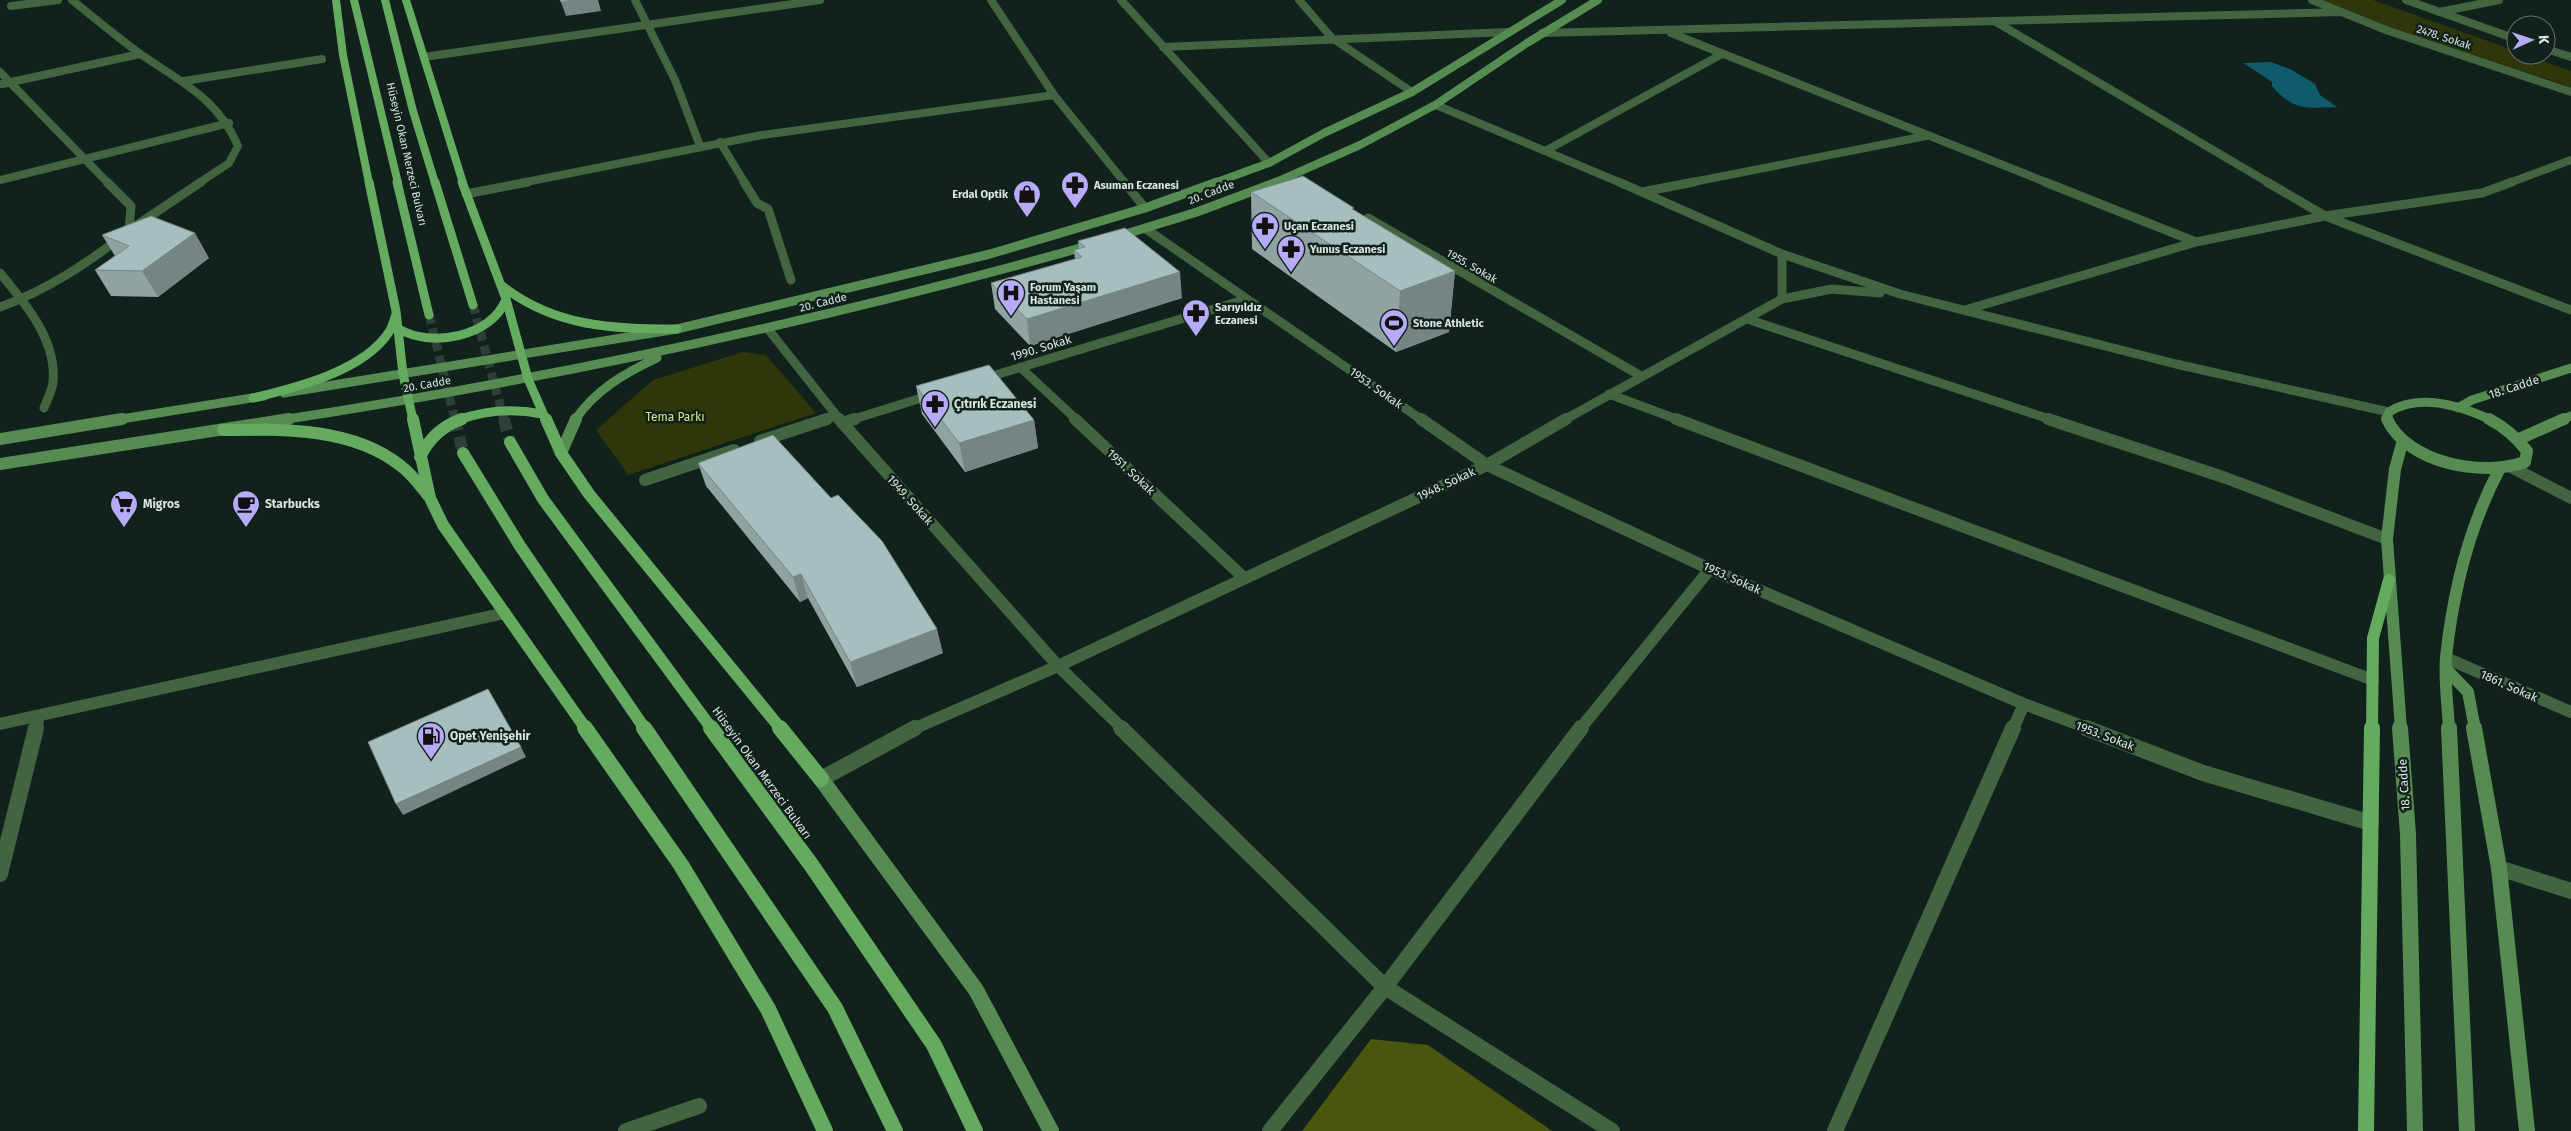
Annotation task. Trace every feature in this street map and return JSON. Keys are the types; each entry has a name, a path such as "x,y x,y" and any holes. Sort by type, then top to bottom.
{"main road":[{"path":"336,0 344,55 396,311 403,374 430,498 443,525 681,865 768,1009 825,1131"},
{"name":"Hüseyin Okan Merzeci Bulvarı","path":"354,0 429,315"},
{"name":"Hüseyin Okan Merzeci Bulvarı","path":"385,0 413,111 473,305"},
{"path":"406,0 466,194 506,299 528,379 561,453 589,494 821,779"},
{"path":"500,284 522,302 564,318 624,328 676,329"},
{"path":"399,329 406,336 417,338 458,334 495,318 506,305 506,299"},
{"path":"253,398 315,380 362,356 388,333 394,322 396,311"},
{"path":"420,457 423,448 430,440 452,424 467,418 508,409 531,410 542,414"},
{"path":"223,430 254,429 309,433 359,444 382,454 401,466 430,498"},
{"name":"Hüseyin Okan Merzeci Bulvarı","path":"510,442 543,499 812,866 934,1045 975,1131"},
{"path":"463,453 520,546 836,1008 895,1131"},
{"path":"2366,1131 2373,638 2389,580"}],"street":[{"path":"26,0 8,7 58,0"},
{"path":"0,307 22,300 78,271 129,231 228,163 238,146 229,123 184,81 140,54 72,0"},
{"path":"635,0 675,80 700,146"},
{"path":"424,57 820,0"},
{"path":"991,0 1054,95 1145,208"},
{"path":"1121,0 1269,163"},
{"path":"1299,0 1332,38 1412,92"},
{"name":"20. Cadde","path":"0,439 676,329 990,254 1145,208 1269,163 1324,134 1412,92 1562,0"},
{"name":"20. Cadde","path":"0,464 223,430 528,379 768,329 1021,265 1146,229 1296,177 1384,133 1436,105 1542,32 1598,0"},
{"name":"2478. Sokak","path":"2312,0 2386,30 2571,92"},
{"path":"2406,0 2506,35"},
{"path":"2439,12 2499,0"},
{"path":"1542,32 1666,31 2341,12"},
{"path":"1995,22 2325,216 2571,310"},
{"path":"1666,31 2196,242"},
{"path":"1163,47 1332,38 1508,32"},
{"path":"2556,52 2571,57"},
{"path":"0,84 140,54"},
{"path":"1547,150 1722,54"},
{"path":"184,81 322,59"},
{"path":"0,72 131,206 129,231"},
{"path":"466,194 720,142 1054,95"},
{"path":"1436,105 1547,150 1782,254 1900,294 2176,364 2389,412 2387,420 2392,430 2403,440 2440,459 2462,466 2506,469 2571,498"},
{"path":"0,180 82,158 229,123"},
{"path":"1642,192 1927,135"},
{"path":"720,142 756,203 768,209 791,280"},
{"path":"1965,310 2196,242 2325,216 2482,192 2571,160"},
{"name":"1955. Sokak","path":"1360,214 1640,376"},
{"name":"1953. Sokak","path":"1146,229 1487,465 1710,568 2024,704 2203,773 2371,823"},
{"path":"1782,254 1782,300"},
{"path":"0,273 22,300 50,350 53,383 44,408"},
{"name":"1948. Sokak","path":"821,779 930,720 1058,666 1487,465 1640,376 1782,300 1832,289 1900,294"},
{"name":"1990. Sokak","path":"973,382 1247,299"},
{"path":"1746,318 2226,478 2387,539"},
{"name":"1949. Sokak","path":"768,329 839,419 1058,666 1385,987 1612,1131"},
{"path":"561,453 574,421 599,392 640,365 690,345"},
{"name":"1951. Sokak","path":"1020,368 1243,578"},
{"name":"18. Cadde","path":"2458,408 2472,400 2571,368"},
{"path":"645,480 839,419 945,391"},
{"path":"1609,394 2373,680"},
{"name":"18. Cadde","path":"2389,412 2402,404 2427,402 2458,408 2482,416 2504,427 2519,439"},
{"path":"2467,1131 2446,664 2464,558 2483,502 2506,469 2525,462 2527,451 2519,439 2571,416"},
{"name":"18. Cadde","path":"2403,440 2395,469 2387,539 2408,834 2415,1131"},
{"path":"1270,1131 1385,987 1566,747 1710,568"},
{"path":"0,724 505,613"},
{"path":"2446,664 2468,692 2499,868 2527,1131"},
{"name":"1861. Sokak","path":"2446,664 2571,712"},
{"path":"1835,1131 2024,704"},
{"path":"0,874 39,716"},
{"path":"821,779 976,990 1051,1131"},
{"path":"2499,868 2571,891"},
{"path":"626,1131 699,1106"}],"green space":[{"path":"2323,0 2373,0 2506,47 2506,65 2554,65 2571,71 2571,87 2394,29"},
{"name":"Tema Parkı","path":"743,352 766,355 816,413 628,475 596,430 653,380"},
{"path":"1371,1039 1428,1045 1552,1131 1302,1131"}],"water":[{"path":"2271,62 2292,70 2315,84 2320,95 2337,107 2317,108 2294,104 2272,86 2272,82 2243,63"}],"building":[{"path":"560,0 577,0 561,2"},
{"path":"1303,176 1354,208 1352,209 1455,271 1400,291 1251,192"},
{"path":"151,216 195,233 142,271 95,270 129,246 102,235"},
{"path":"1125,228 1180,272 1027,319 991,283 1082,257 1074,250 1085,247 1078,241"},
{"path":"989,365 1034,420 959,443 916,386"},
{"path":"773,435 831,498 838,495 882,541 937,629 850,662 801,574 793,577 698,463"},
{"path":"488,689 521,747 396,804 368,742"}],"tunnel":[{"path":"473,305 504,420"},
{"path":"429,315 455,420"},
{"path":"455,419 463,453"},
{"path":"504,419 510,442"}],"place":[{"name":"Asuman Eczanesi","path":"1075,209"},
{"name":"Erdal Optik","path":"1027,218"},
{"name":"Uçan Eczanesi","path":"1265,250"},
{"name":"Yunus Eczanesi","path":"1291,273"},
{"name":"Forum Yaşam Hastanesi","path":"1011,317"},
{"name":"Sarıyıldız Eczanesi","path":"1196,337"},
{"name":"Stone Athletic","path":"1394,347"},
{"name":"Çıtırık Eczanesi","path":"935,428"},
{"name":"Migros","path":"124,528"},
{"name":"Starbucks","path":"246,528"},
{"name":"Opet Yenişehir","path":"431,760"}]}
